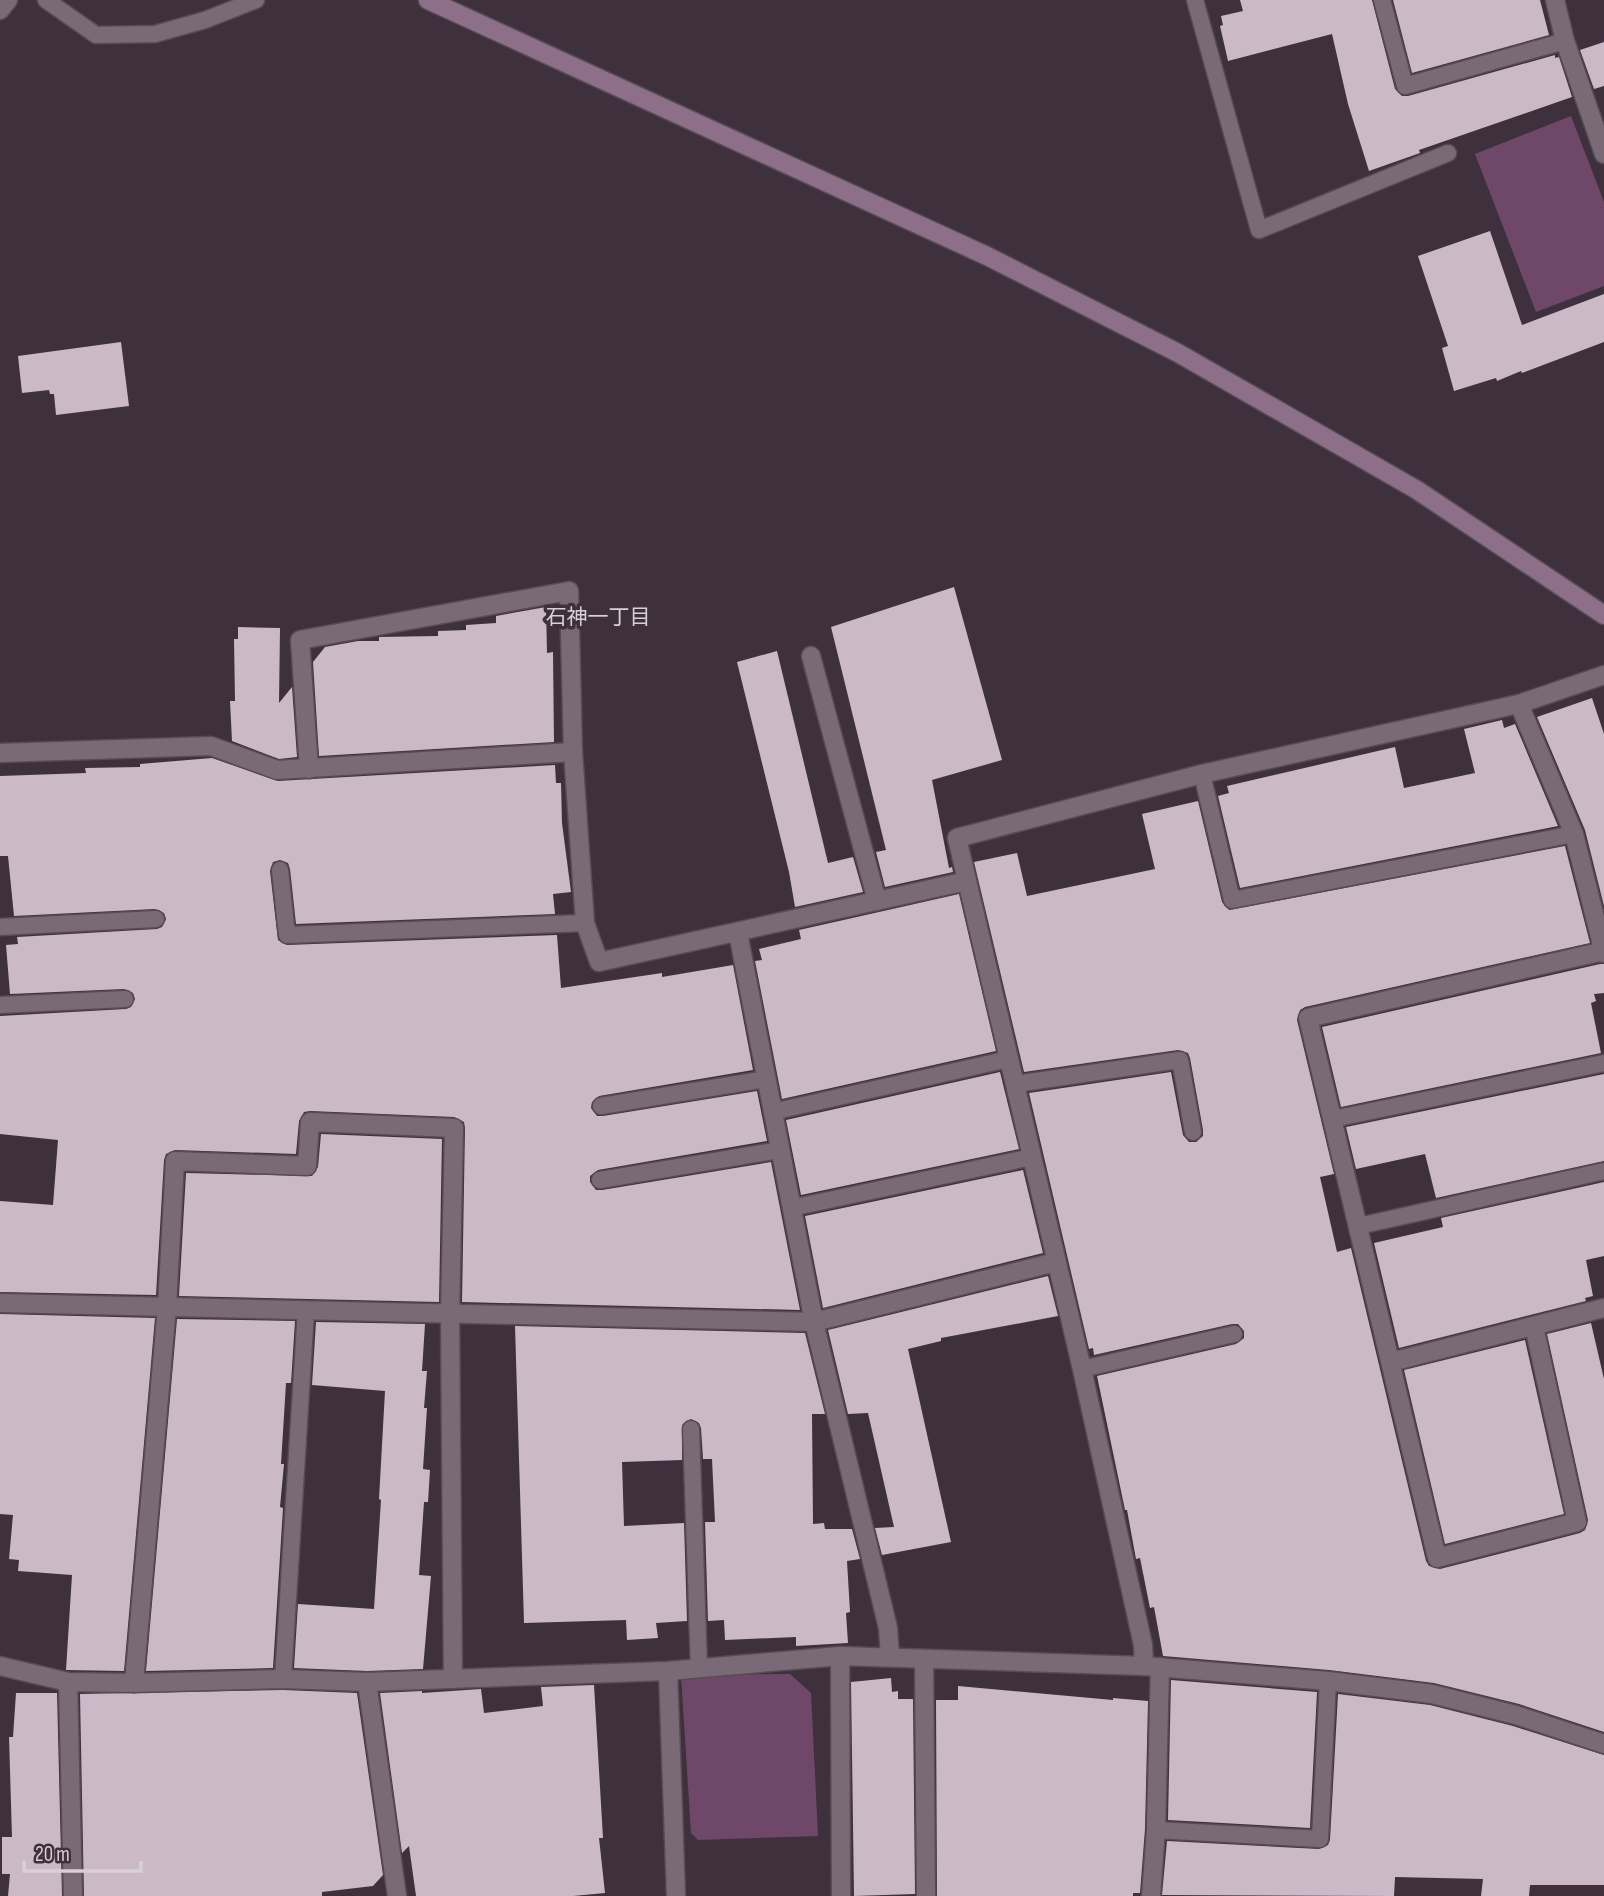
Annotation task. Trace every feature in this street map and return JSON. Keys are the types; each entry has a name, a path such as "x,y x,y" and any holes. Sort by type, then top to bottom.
{"street":[{"path":"0,10 8,0"},
{"path":"428,0 987,256 1178,353 1417,490 1604,615"},
{"path":"1555,0 1565,41 1604,154"},
{"path":"309,769 300,640 569,591 573,752 585,923 599,962 967,881"},
{"path":"811,656 877,901"},
{"path":"1151,1896 1156,1830 1152,1666 1143,1645 1082,1369 957,838 1202,774 1520,704 1604,675"},
{"path":"1520,704 1574,834 1604,952 1308,1018 1437,1558 1577,1522 1534,1326"},
{"path":"0,753 211,746 277,770 573,752"},
{"path":"738,933 814,1322 888,1628 890,1657"},
{"path":"134,1683 167,1307 175,1161 307,1166 310,1122 453,1128 450,1314 453,1679"},
{"path":"0,1303 814,1322 1056,1262"},
{"path":"1391,1362 1604,1308"},
{"path":"840,1656 841,1896"},
{"path":"0,1666 68,1682 134,1683 283,1679 367,1682 668,1671 840,1656 1152,1666 1328,1681 1432,1694 1516,1715 1604,1744"},
{"path":"924,1659 926,1896"},
{"path":"668,1671 676,1896"},
{"path":"68,1682 73,1896"},
{"path":"367,1682 397,1896"}],"lane":[{"path":"46,0 96,35 155,34 205,20 256,0"},
{"path":"1195,0 1259,230 1448,153"},
{"path":"1382,0 1405,86 1565,41"},
{"path":"1202,774 1232,900 1574,834"},
{"path":"281,870 287,935 585,923"},
{"path":"0,927 156,919"},
{"path":"0,1005 125,999"},
{"path":"772,1112 1009,1059"},
{"path":"1015,1084 1180,1060 1193,1132"},
{"path":"1333,1119 1604,1063"},
{"path":"601,1107 766,1079"},
{"path":"600,1180 780,1150"},
{"path":"791,1208 1032,1157"},
{"path":"1359,1226 1604,1171"},
{"path":"283,1679 306,1310"},
{"path":"1082,1369 1234,1334"},
{"path":"691,1429 699,1668"},
{"path":"1156,1830 1320,1839 1328,1681"}],"shaded area":[{"path":"1571,116 1604,202 1604,286 1536,312 1475,154"},
{"path":"790,1674 811,1693 818,1836 698,1840 691,1833 681,1675"}],"building":[{"path":"1240,0 1372,0 1395,89 1402,96 1555,55 1555,58 1559,57 1572,97 1419,150 1420,153 1369,171 1348,104 1332,34 1228,61 1220,26 1223,25 1221,16 1243,11"},
{"path":"1393,0 1540,0 1549,35 1412,73"},
{"path":"1604,42 1604,86 1594,89 1580,50"},
{"path":"1490,231 1522,325 1604,294 1604,342 1522,373 1521,371 1497,381 1496,378 1454,391 1442,348 1448,346 1418,256"},
{"path":"121,342 129,406 56,415 54,394 50,394 49,390 22,393 18,356"},
{"path":"954,587 1002,760 932,780 949,868 952,867 953,872 885,887 876,852 886,850 831,627"},
{"path":"546,607 547,653 553,652 554,742 319,756 313,662 325,647 358,641 379,641 379,637 438,636 438,631 466,630 466,625 496,623 496,616"},
{"path":"238,627 280,628 279,703 292,687 297,757 279,759 232,741 230,701 235,701 234,639 238,639"},
{"path":"777,651 828,863 853,857 863,892 795,907 789,872 737,662"},
{"path":"1592,698 1604,734 1604,906 1585,830 1537,717"},
{"path":"1502,720 1504,728 1515,724 1558,826 1240,888 1218,796 1229,793 1227,786 1395,747 1404,788 1475,773 1464,729"},
{"path":"212,758 278,781 555,765 556,783 561,783 562,823 571,892 553,894 555,914 296,924 290,869 288,863 280,860 273,862 270,871 278,940 287,945 557,935 561,988 662,973 662,977 733,965 753,1070 599,1096 592,1102 591,1108 597,1116 603,1116 757,1091 767,1141 598,1170 590,1176 590,1182 596,1190 602,1190 771,1162 800,1310 462,1302 464,1122 454,1117 310,1111 304,1112 299,1121 296,1154 175,1150 166,1154 156,1295 0,1292 0,1201 53,1205 58,1140 0,1134 0,1016 126,1009 131,1007 135,999 133,993 124,989 10,994 6,945 18,944 17,937 157,929 162,927 166,919 164,913 155,909 14,916 8,856 0,856 0,776 86,773 85,768 140,767 140,764"},
{"path":"1198,801 1222,902 1229,910 1565,846 1590,943 1305,1007 1300,1010 1297,1020 1334,1174 1320,1177 1337,1252 1351,1248 1429,1566 1440,1569 1585,1530 1588,1520 1547,1334 1591,1323 1604,1379 1604,1732 1519,1704 1434,1683 1329,1670 1163,1656 1154,1607 1150,1608 1140,1558 1136,1559 1097,1376 1236,1344 1244,1338 1244,1331 1238,1324 1232,1324 1094,1355 1093,1348 1089,1349 1029,1093 1171,1072 1183,1135 1189,1142 1196,1142 1203,1136 1203,1130 1190,1058 1188,1053 1178,1050 1024,1072 974,862 1017,853 1027,896 1155,869 1142,814"},
{"path":"959,894 996,1051 782,1099 755,961 762,960 759,949 801,939 799,930"},
{"path":"1604,964 1604,993 1594,994 1596,1001 1591,1003 1601,1053 1341,1107 1322,1027"},
{"path":"1000,1072 1019,1149 801,1195 786,1120"},
{"path":"1604,1074 1604,1161 1436,1198 1425,1154 1356,1169 1346,1127"},
{"path":"321,1134 442,1139 439,1302 179,1296 186,1173 312,1176 318,1167"},
{"path":"1023,1170 1043,1253 823,1308 805,1216"},
{"path":"1604,1182 1604,1256 1586,1260 1593,1296 1585,1298 1586,1301 1399,1348 1374,1243 1443,1227 1441,1218"},
{"path":"1048,1276 1058,1316 941,1338 941,1341 908,1349 951,1542 882,1555 875,1528 894,1527 868,1413 848,1414 828,1330"},
{"path":"0,1314 155,1318 124,1671 66,1670 72,1575 18,1571 19,1560 9,1559 13,1515 0,1514"},
{"path":"177,1319 295,1321 291,1383 286,1383 281,1464 284,1464 280,1507 283,1508 273,1668 146,1671"},
{"path":"316,1322 425,1324 422,1371 427,1371 424,1408 427,1408 423,1469 430,1470 428,1502 424,1502 419,1575 431,1576 423,1669 367,1671 294,1668 298,1604 374,1609 381,1500 385,1391 312,1385"},
{"path":"515,1326 805,1333 825,1414 812,1414 813,1524 824,1523 825,1529 852,1529 860,1559 847,1561 850,1612 846,1613 848,1643 796,1646 796,1637 725,1640 724,1620 708,1621 705,1522 715,1522 712,1459 703,1459 701,1428 699,1423 691,1419 682,1425 682,1460 622,1462 624,1526 684,1523 687,1621 656,1623 658,1638 627,1640 626,1620 524,1623"},
{"path":"1525,1340 1564,1514 1445,1544 1404,1370"},
{"path":"891,1678 892,1692 898,1691 898,1699 913,1699 915,1894 854,1896 851,1682"},
{"path":"1171,1680 1317,1692 1310,1828 1168,1820"},
{"path":"594,1685 603,1838 599,1838 605,1893 573,1896 416,1896 409,1846 402,1853 380,1693 481,1689 484,1713 543,1706 541,1687"},
{"path":"958,1686 1148,1701 1145,1829 1140,1893 1133,1893 1133,1896 937,1896 936,1700 958,1700"},
{"path":"283,1690 357,1693 383,1875 373,1886 322,1892 322,1896 84,1896 80,1694"},
{"path":"16,1693 57,1693 62,1896 8,1896 10,1874 2,1874 2,1837 12,1837 9,1737 13,1737"},
{"path":"1338,1694 1430,1705 1513,1726 1604,1755 1604,1885 1530,1885 1529,1896 1481,1896 1483,1879 1395,1877 1394,1896 1162,1895 1167,1841 1319,1849 1328,1845"}],"district":[{"name":"石神一丁目","path":"598,617"}]}
